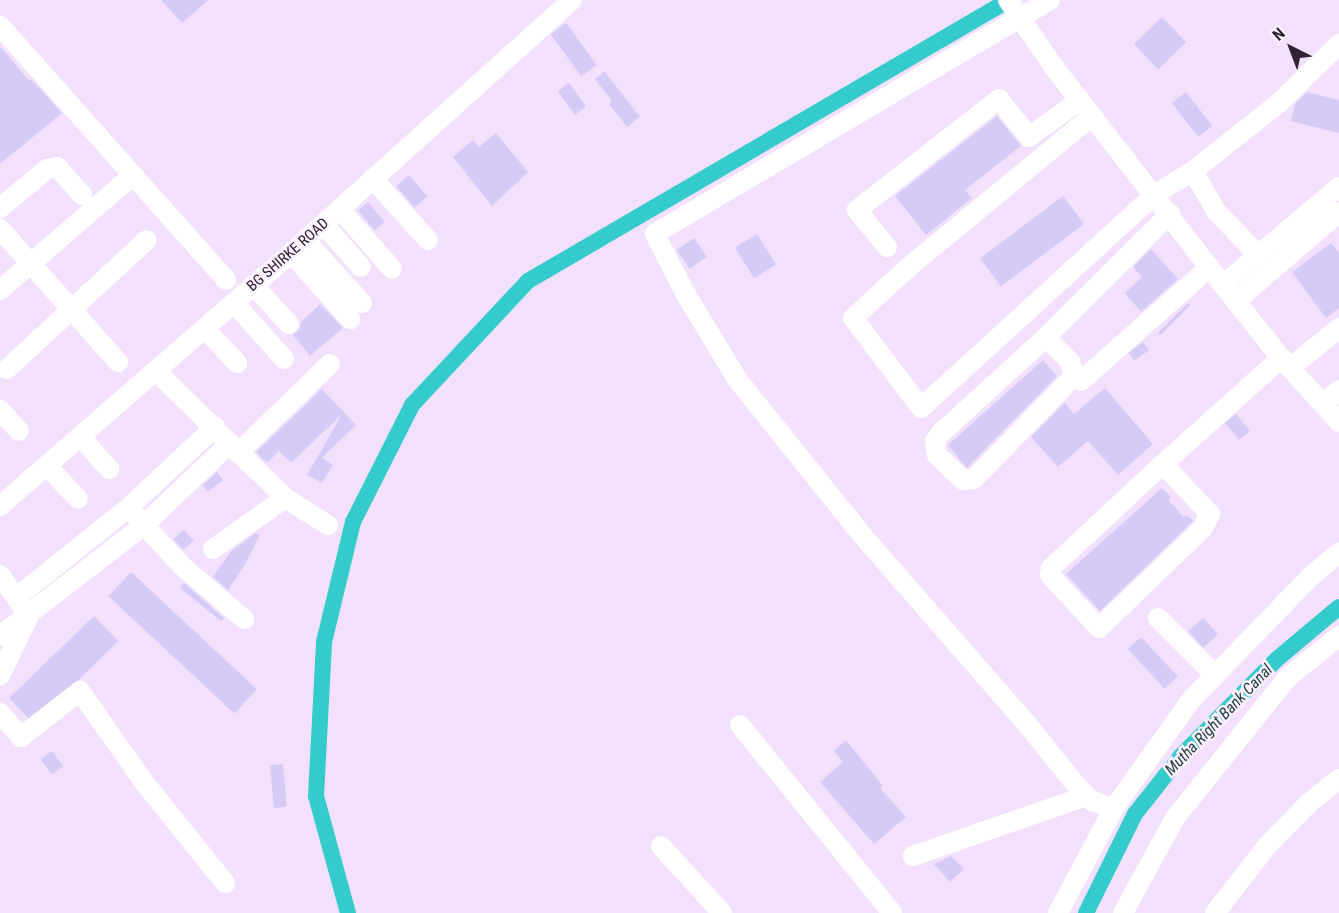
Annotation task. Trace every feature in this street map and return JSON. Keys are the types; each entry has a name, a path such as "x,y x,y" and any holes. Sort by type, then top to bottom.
{"street":[{"name":"BG SHIRKE ROAD","path":"0,506 157,372 572,0"},
{"path":"1050,0 1014,9 655,234 685,293 737,379 862,535 1086,796 1099,805 1114,808"},
{"path":"1014,9 1086,108 1223,285 1286,363 1339,422"},
{"path":"0,26 226,280"},
{"path":"1086,108 853,318 921,408 1154,195 1193,171 1280,102 1339,44"},
{"path":"887,247 857,210 999,99 1029,137 1086,108"},
{"path":"0,208 47,169 57,167 82,195"},
{"path":"1193,171 1216,211 1253,259"},
{"path":"0,290 132,176"},
{"path":"373,179 428,240"},
{"path":"1223,285 1339,187"},
{"path":"340,209 392,269"},
{"path":"1236,301 1339,212"},
{"path":"1046,337 1070,362 1074,376 974,479 963,480 937,455 935,441 941,433 1046,337 1170,214"},
{"path":"323,224 361,267"},
{"path":"0,229 118,362"},
{"path":"7,369 147,240"},
{"path":"298,247 362,303"},
{"path":"298,247 350,319"},
{"path":"1081,381 1209,267"},
{"path":"253,285 290,324"},
{"path":"234,303 284,359"},
{"path":"1163,464 1210,514 1202,529 1099,628 1050,574 1051,568 1163,464 1286,363 1339,328"},
{"path":"205,329 237,363"},
{"path":"0,636 29,616 144,525 330,364"},
{"path":"157,372 285,498 328,525"},
{"path":"1323,404 1339,390"},
{"path":"0,410 19,431"},
{"path":"17,597 128,507 215,427"},
{"path":"81,437 109,468"},
{"path":"47,466 78,499"},
{"path":"213,549 285,498"},
{"path":"128,507 182,566 244,619"},
{"path":"1058,913 1114,808 1191,700 1310,577 1339,553"},
{"path":"0,575 29,616"},
{"path":"0,675 29,616"},
{"path":"1158,618 1215,675"},
{"path":"1123,913 1174,818 1287,678 1339,636"},
{"path":"0,713 21,737 80,691 143,781 225,883"},
{"path":"740,725 892,913"},
{"path":"1215,913 1267,846 1309,803 1339,779"},
{"path":"913,856 1086,796"},
{"path":"661,846 722,913"}],"building":[{"path":"161,0 208,0 182,23"},
{"path":"1162,17 1186,42 1158,69 1134,44"},
{"path":"566,23 597,65 581,76 551,34"},
{"path":"0,46 29,81 31,79 62,113 0,164"},
{"path":"605,72 640,117 627,127 609,104 612,101 595,79"},
{"path":"569,83 586,106 575,115 558,91"},
{"path":"1186,92 1212,126 1198,137 1172,103"},
{"path":"1307,92 1339,100 1339,133 1291,121 1295,104"},
{"path":"997,116 1021,146 965,190 972,198 926,235 895,196"},
{"path":"496,133 528,172 492,206 453,157 473,140 479,147"},
{"path":"409,175 427,196 415,207 396,186"},
{"path":"1063,196 1084,224 1001,287 980,259"},
{"path":"368,202 385,222 375,230 358,210"},
{"path":"757,234 776,265 754,278 735,248"},
{"path":"694,238 707,257 689,269 677,250"},
{"path":"1331,243 1339,253 1339,308 1326,318 1292,272"},
{"path":"1151,249 1178,279 1141,312 1125,293 1142,277 1133,267"},
{"path":"1188,303 1190,305 1160,336 1158,333"},
{"path":"320,304 343,328 310,356 293,335 300,328 301,322"},
{"path":"1143,342 1149,350 1135,361 1129,353"},
{"path":"1043,360 1057,376 967,468 948,445"},
{"path":"1105,388 1153,444 1118,475 1088,441 1058,467 1031,437 1065,403 1074,414"},
{"path":"322,389 356,425 322,458 333,465 322,483 307,475 342,414 291,463 279,451 267,463 256,452"},
{"path":"1236,414 1250,431 1239,440 1225,423"},
{"path":"217,472 223,480 208,492 203,485"},
{"path":"1162,488 1171,497 1168,500 1184,517 1187,515 1193,521 1100,611 1066,574"},
{"path":"184,530 194,541 183,549 173,539"},
{"path":"256,533 260,535 228,590 213,577 231,551"},
{"path":"131,572 257,689 234,713 108,596"},
{"path":"184,583 224,618 221,621 180,588"},
{"path":"94,616 118,641 33,723 9,698"},
{"path":"1203,618 1218,634 1203,648 1188,632"},
{"path":"1141,637 1178,676 1165,689 1128,649"},
{"path":"846,740 883,786 880,788 906,817 874,844 820,782 843,762 834,751"},
{"path":"52,751 63,766 52,775 41,759"},
{"path":"283,764 287,807 274,808 270,765"},
{"path":"951,856 964,869 950,882 934,864"}],"waterway":[{"path":"348,913 316,796 324,642 353,522 412,405 528,281 1009,0"},
{"name":"Mutha Right Bank Canal","path":"1086,913 1135,814 1180,757 1277,659 1339,607"}]}
